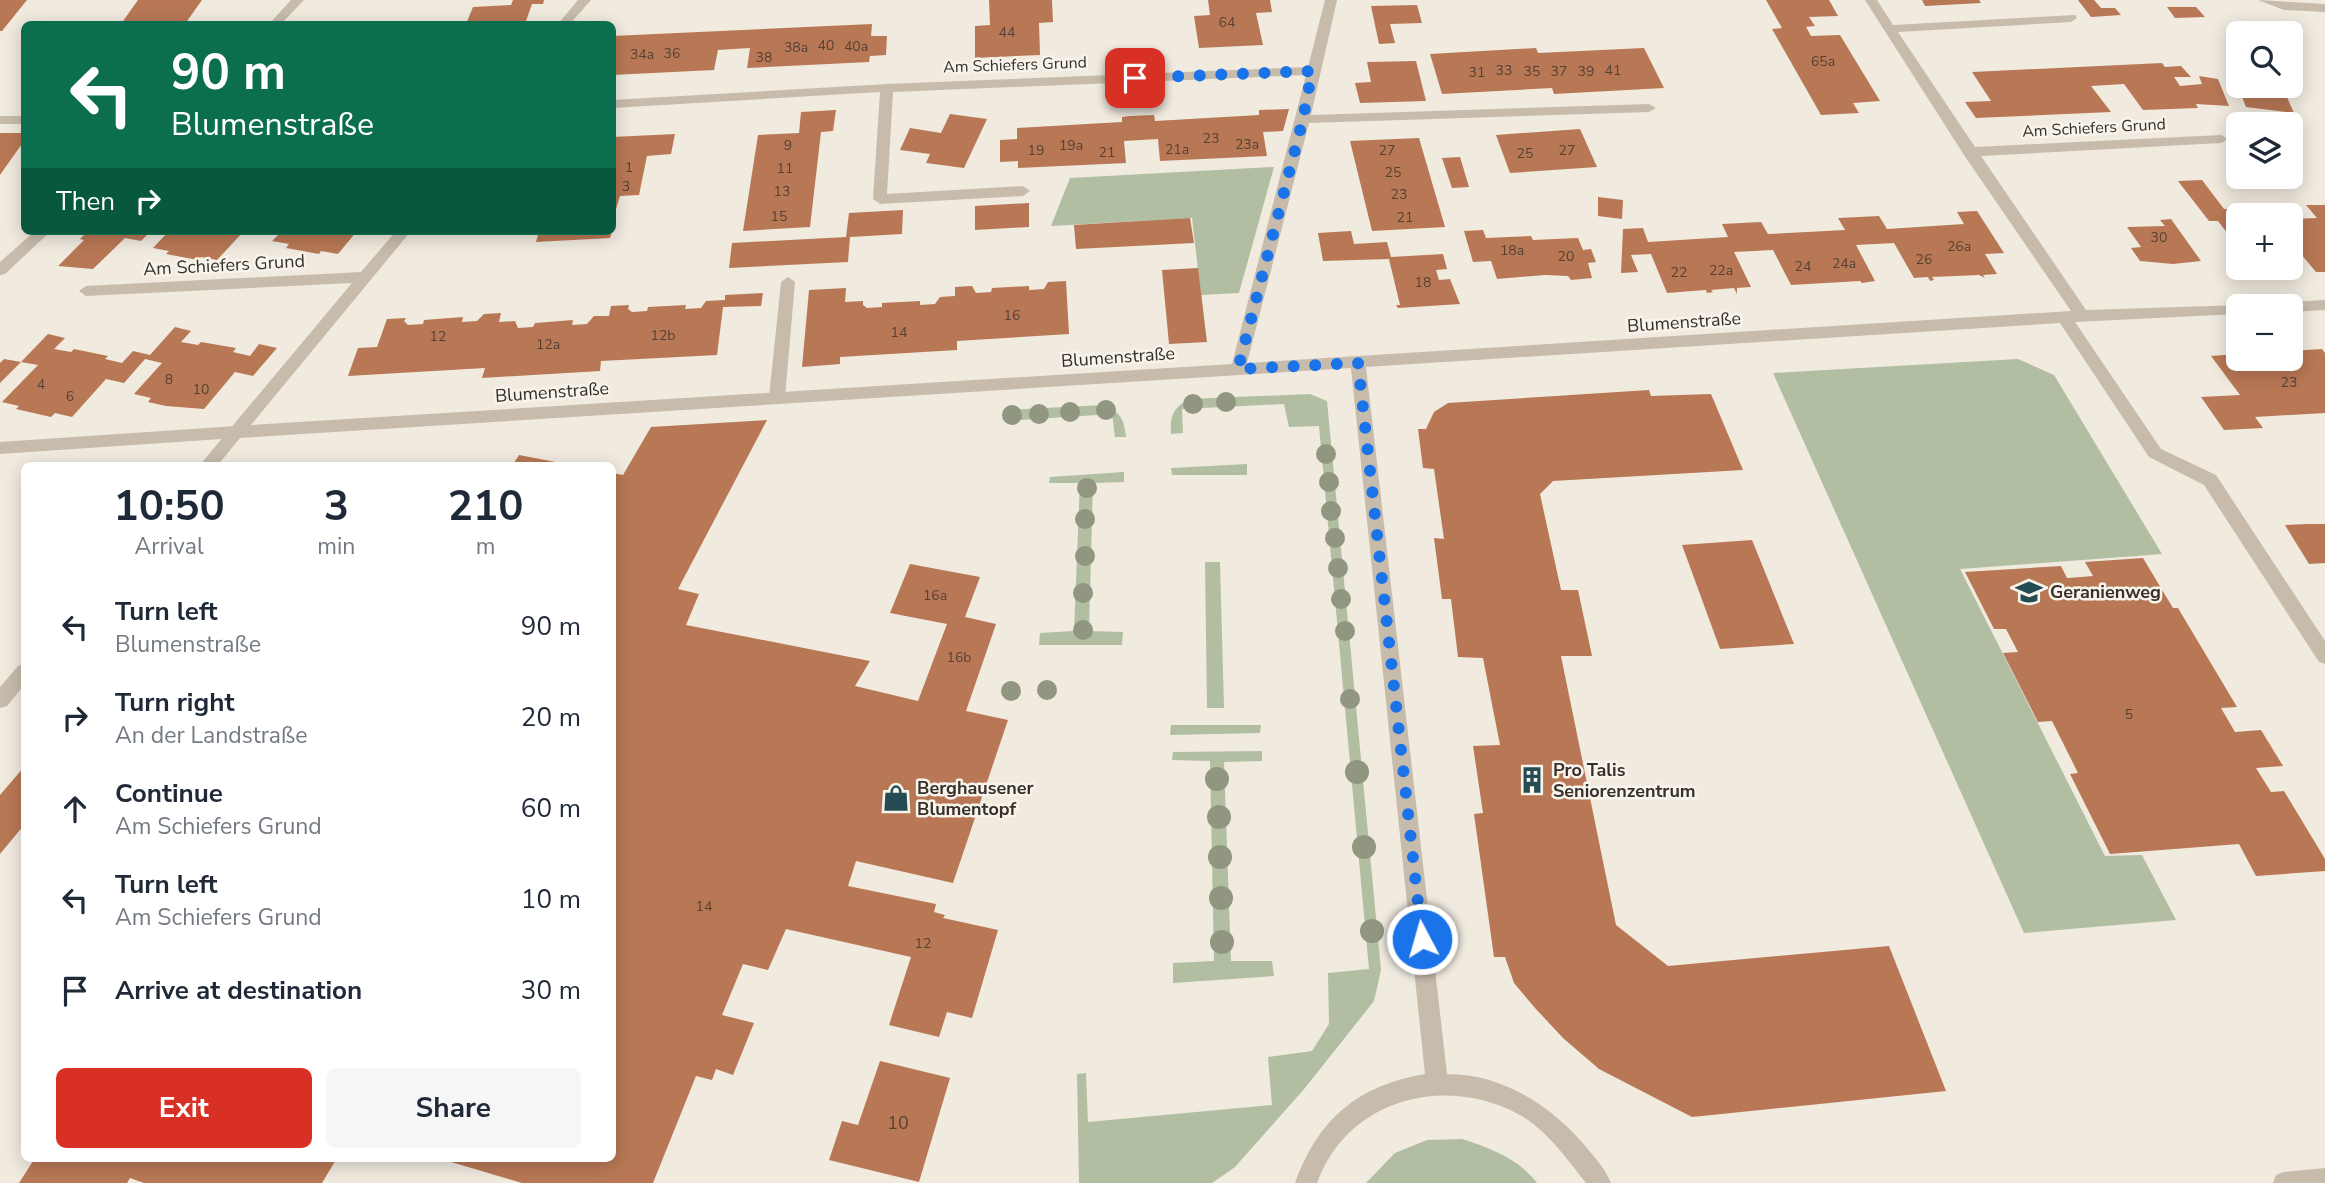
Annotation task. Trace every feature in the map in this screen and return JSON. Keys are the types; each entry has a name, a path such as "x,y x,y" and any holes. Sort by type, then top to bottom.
{"street":[{"path":"278,21 298,0"},
{"path":"567,21 585,0"},
{"path":"1238,369 1331,0"},
{"path":"1871,0 1969,152 2082,316"},
{"path":"2264,0 2284,6 2325,8"},
{"path":"1889,29 2071,18"},
{"name":"Am Schiefers Grund","path":"616,104 887,88 1312,71"},
{"path":"887,88 880,199 1023,191"},
{"path":"1303,119 1649,108"},
{"path":"0,120 21,120"},
{"name":"Am Schiefers Grund","path":"1969,152 2221,139"},
{"path":"0,270 39,235"},
{"path":"210,462 401,235"},
{"name":"Am Schiefers Grund","path":"86,291 365,276"},
{"path":"776,397 788,282"},
{"path":"2303,306 2325,305"},
{"name":"Blumenstraße","path":"0,448 776,397 1358,363 2064,317 2226,310"},
{"path":"2064,317 2155,453 2210,480 2325,656"},
{"path":"1358,363 1437,1082"},
{"path":"0,700 21,676"},
{"path":"1306,1183 1321,1149 1353,1114 1392,1090 1437,1082 1483,1088 1528,1108 1569,1141 1600,1183"},
{"path":"2284,1183 2325,1180"}],"green space":[{"path":"1274,167 1239,293 1201,295 1192,218 1051,226 1070,178"},
{"path":"2018,359 2054,375 2162,554 1960,569 2105,856 2142,855 2176,920 2024,933 1773,373"},
{"path":"1310,394 1327,401 1381,970 1374,1001 1305,1088 1235,1167 1212,1183 1079,1183 1077,1074 1086,1073 1088,1122 1272,1105 1268,1057 1312,1051 1329,1024 1328,973 1369,969 1319,426 1289,427 1284,404 1182,409 1183,433 1171,434 1174,413 1189,399"},
{"path":"1103,405 1120,416 1126,437 1115,437 1112,414 1005,421 1006,410"},
{"path":"1247,464 1247,475 1172,475 1171,468"},
{"path":"1124,472 1124,482 1093,483 1089,631 1123,632 1122,645 1039,645 1040,633 1074,631 1080,483 1049,483 1050,477"},
{"path":"1205,562 1220,562 1224,708 1207,708"},
{"path":"1171,725 1261,725 1260,733 1170,735"},
{"path":"1262,751 1262,761 1224,762 1231,961 1272,961 1274,976 1173,983 1173,963 1214,961 1210,761 1172,760 1173,752"},
{"path":"1462,1139 1513,1161 1537,1183 1366,1183 1395,1153 1427,1140"}],"building":[{"path":"0,0 27,0 2,31 0,31"},
{"path":"138,0 202,0 187,21 123,21"},
{"path":"513,0 544,0 543,4 532,4 526,21 467,21 473,7 511,5"},
{"path":"989,0 1052,0 1053,22 1039,23 1040,55 975,58 975,26 990,25"},
{"path":"1208,0 1270,0 1272,12 1256,13 1263,45 1199,48 1194,16 1210,15"},
{"path":"1766,0 1829,0 1838,16 1809,17 1815,26 1806,27 1811,36 1840,35 1880,101 1853,103 1859,113 1821,115 1772,29 1782,28"},
{"path":"1922,0 1979,0 1981,3 1925,6"},
{"path":"2078,0 2094,0 2101,8 2115,8 2121,15 2091,17"},
{"path":"1417,5 1422,23 1390,24 1395,43 1379,44 1371,6"},
{"path":"2167,7 2196,7 2205,17 2175,18"},
{"path":"872,24 871,36 887,36 886,55 870,56 869,62 747,68 750,48 718,50 714,70 616,75 616,36"},
{"path":"1536,48 1538,53 1644,48 1664,88 1554,94 1552,88 1442,94 1430,54"},
{"path":"1416,61 1426,101 1360,103 1355,83 1371,82 1367,62"},
{"path":"2162,63 2165,67 2181,66 2191,77 2174,77 2180,86 2202,84 2199,76 2218,79 2229,106 2196,104 2198,108 2143,110 2124,84 2091,86 2111,112 1976,118 1965,102 1991,101 1972,72"},
{"path":"2243,98 2287,98 2294,112 2286,112 2246,107"},
{"path":"1289,109 1283,131 1263,132 1267,156 1160,161 1158,139 1124,141 1126,163 1018,168 1018,161 1000,162 1000,140 1017,139 1017,128 1122,122 1122,117 1130,116 1154,115 1155,121 1259,115 1259,110"},
{"path":"836,110 833,131 821,132 810,227 743,231 758,135 799,133 801,112"},
{"path":"950,114 987,119 964,168 926,163 930,154 900,150 910,128 941,133"},
{"path":"1580,129 1597,167 1510,173 1496,135"},
{"path":"0,133 21,133 21,145 0,175"},
{"path":"675,134 671,154 647,156 639,195 620,196 616,209 616,137"},
{"path":"1419,138 1445,227 1372,231 1350,141"},
{"path":"1460,157 1469,187 1452,188 1442,158"},
{"path":"2202,180 2226,209 2226,231 2218,221 2209,221 2178,181"},
{"path":"1598,197 1623,200 1622,219 1598,216"},
{"path":"1029,203 1029,227 975,230 975,206"},
{"path":"2306,205 2325,205 2325,272 2316,272 2303,256 2303,219 2317,218"},
{"path":"903,210 902,234 850,237 848,262 729,268 732,243 846,237 849,213"},
{"path":"1977,211 2004,253 1985,254 1997,274 1983,275 1985,278 1979,275 1932,277 1934,280 1930,281 1928,277 1914,278 1894,243 1856,245 1875,281 1862,283 1791,285 1773,250 1734,252 1751,287 1737,288 1737,294 1734,288 1711,290 1713,292 1707,293 1706,290 1667,293 1651,254 1631,255 1638,272 1621,273 1623,229 1643,228 1648,242 1728,237 1722,224 1761,222 1768,234 1845,230 1838,218 1879,216 1887,229 1964,224 1957,212"},
{"path":"1190,218 1194,243 1076,249 1074,225"},
{"path":"2171,219 2201,261 2173,264 2140,261 2131,248 2141,247 2127,227 2165,226 2160,220"},
{"path":"1483,230 1486,238 1578,238 1583,250 1591,249 1596,262 1588,263 1592,278 1571,280 1568,276 1545,275 1497,279 1491,261 1473,262 1464,231"},
{"path":"1351,231 1354,244 1387,242 1391,257 1443,254 1447,269 1436,270 1439,280 1450,279 1460,304 1398,308 1396,305 1400,305 1389,259 1323,261 1318,233"},
{"path":"84,235 147,235 141,241 125,238 93,269 58,266 84,240 80,239"},
{"path":"165,235 240,235 217,260 201,257 198,260 166,254 169,251 153,248"},
{"path":"278,235 354,235 338,254 321,251 319,254 286,248 289,244 272,241"},
{"path":"538,235 611,235 610,238 536,242"},
{"path":"1198,268 1207,342 1169,344 1162,270"},
{"path":"1066,281 1069,334 957,341 957,350 840,357 840,364 802,367 809,290 846,288 845,302 863,301 867,308 882,307 882,303 920,301 920,305 935,304 940,297 955,296 955,287 972,286 976,293 991,292 992,288 1029,286 1029,290 1044,289 1048,282"},
{"path":"763,293 761,306 723,307 717,355 601,361 600,371 482,378 485,368 348,376 358,348 377,347 387,319 406,318 404,321 408,325 423,324 424,320 463,317 462,322 477,321 484,314 501,313 499,322 515,321 518,328 533,327 535,323 573,320 572,325 587,324 594,316 609,316 611,306 629,305 628,309 632,312 647,311 648,307 686,305 685,309 701,308 706,301 725,300 725,295"},
{"path":"175,327 191,331 181,342 198,345 201,342 236,348 233,352 250,356 259,344 277,348 253,376 235,372 204,409 166,406 148,402 151,398 134,394 162,363 145,359 124,383 106,379 72,417 55,413 51,417 16,409 19,406 2,402 38,365 21,362 48,334 65,338 54,349 71,352 74,349 108,356 105,359 122,363 133,351 150,355"},
{"path":"2322,349 2325,353 2325,413 2255,417 2263,428 2224,430 2201,397 2240,395 2211,356 2226,355 2226,371 2303,371 2303,350"},
{"path":"4,359 21,362 0,383 0,363"},
{"name":"Pro Talis Seniorenzentrum","path":"1649,390 1651,396 1711,394 1743,470 1553,481 1540,494 1561,590 1578,590 1592,656 1561,656 1616,925 1668,966 1889,946 1946,1091 1692,1117 1599,1069 1563,1038 1514,983 1505,957 1494,957 1474,814 1483,813 1473,746 1500,745 1483,658 1458,657 1451,599 1442,599 1434,538 1444,539 1434,469 1423,468 1418,429 1426,429 1434,412 1448,403"},
{"path":"767,420 678,589 699,594 686,625 870,661 855,686 918,701 947,624 890,613 910,564 980,577 965,617 996,624 966,711 1008,720 953,883 856,861 848,886 936,904 934,912 945,915 943,918 998,930 972,1018 947,1012 939,1037 889,1025 911,957 786,929 768,970 743,964 722,1015 754,1023 733,1075 716,1069 712,1080 696,1076 653,1183 522,1183 451,1162 616,1162 616,474 623,475 651,427"},
{"path":"519,455 556,462 515,462"},
{"path":"2325,524 2325,563 2309,564 2285,525"},
{"path":"1752,540 1794,644 1720,649 1682,545"},
{"path":"2143,558 2173,608 2178,608 2237,707 2221,708 2235,732 2261,730 2283,766 2256,768 2271,792 2284,791 2325,859 2325,871 2256,876 2239,844 2110,854 2070,774 2078,773 2052,721 2038,722 2003,653 2018,652 2006,629 1994,629 1965,572 2061,566 2067,578 2081,577 2093,576 2085,562"},
{"path":"21,770 21,829 0,854 0,795"},
{"path":"880,1061 950,1078 919,1182 829,1160 842,1121 858,1125"},
{"path":"32,1162 335,1162 322,1183 144,1183 130,1178 127,1183 19,1183"}],"place":[{"name":"Geranienweg","path":"2029,592"},
{"name":"Pro Talis Seniorenzentrum","path":"1532,780"},
{"name":"Berghausener Blumentopf","path":"896,798"}],"route":[{"path":"1135,78 1312,71 1303,119 1238,369 1358,363 1422,939"}]}
